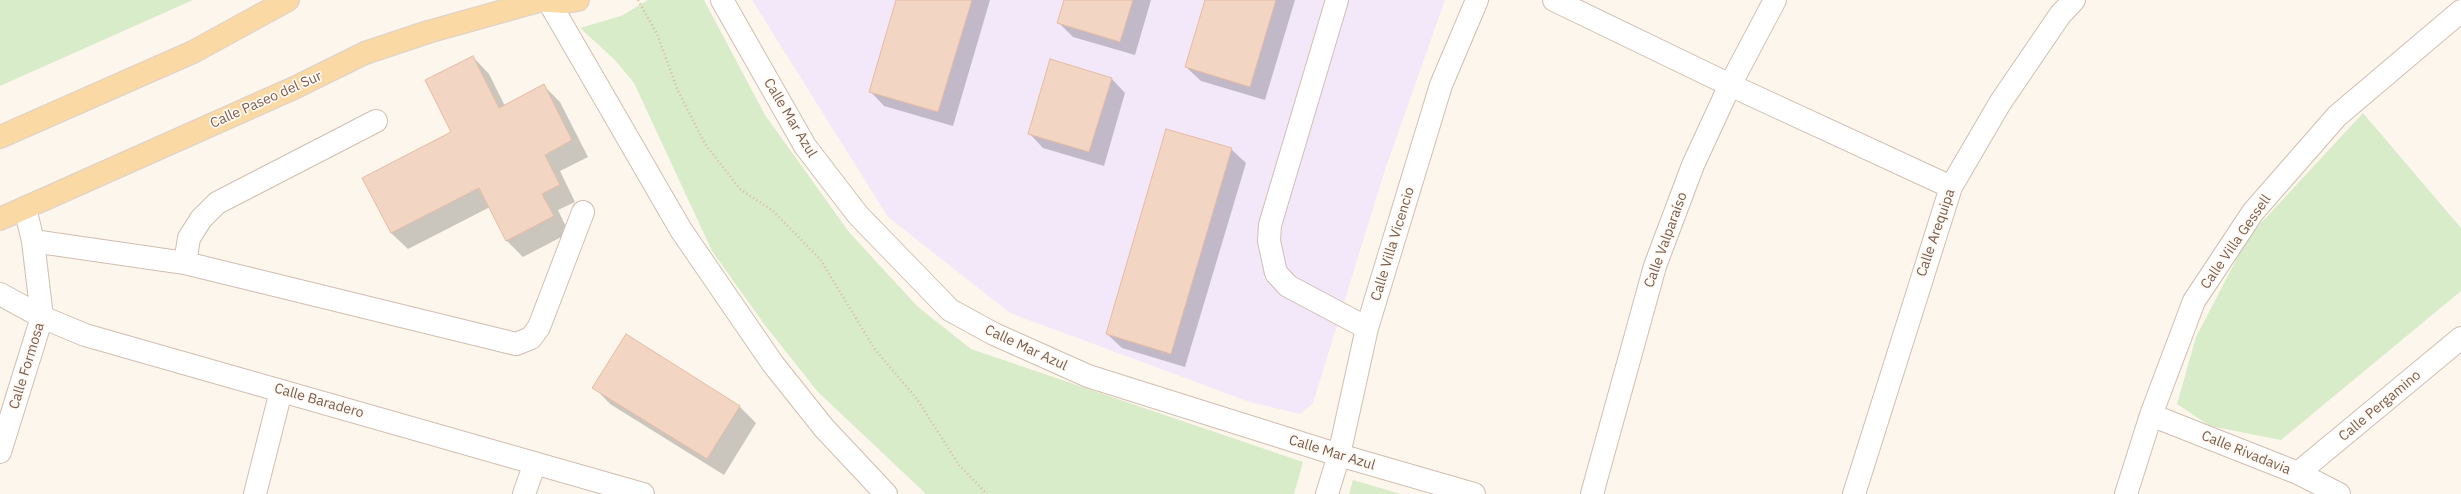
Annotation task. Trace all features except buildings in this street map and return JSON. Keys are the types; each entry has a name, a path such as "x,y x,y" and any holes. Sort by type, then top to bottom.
{"main road":[{"path":"0,137 193,52 288,0"},
{"name":"Calle Paseo del Sur","path":"0,219 294,88 365,53 428,32 540,1 578,0"}],"street":[{"name":"Calle Mar Azul","path":"722,0 805,146 858,215 950,310 994,334 1088,376 1339,456 1474,494"},
{"path":"1337,0 1270,225 1268,241 1276,273 1288,286 1367,328"},
{"name":"Calle Villa Vicencio","path":"1328,494 1339,456 1367,328 1441,85 1477,0"},
{"path":"1554,0 1730,85 1950,187"},
{"name":"Calle Valparaíso","path":"1592,494 1655,266 1693,165 1730,85 1775,0"},
{"name":"Calle Arequipa","path":"1854,494 1950,187 2000,103 2060,15 2074,0"},
{"path":"540,1 681,230 773,364 824,428 886,494"},
{"name":"Calle Villa Gessell","path":"2126,494 2151,415 2194,301 2253,212 2337,116 2461,11"},
{"path":"185,262 189,238 201,219 217,203 376,121"},
{"name":"Calle Formosa","path":"0,452 42,317 33,241 25,208"},
{"path":"33,241 185,262 516,344 531,338 539,327 583,212"},
{"name":"Calle Baradero","path":"0,294 42,317 85,335 642,494"},
{"name":"Calle Pergamino","path":"2298,474 2461,338"},
{"path":"255,494 281,390"},
{"name":"Calle Rivadavia","path":"2151,415 2298,474 2340,494"},
{"path":"524,494 535,463"}],"path":[{"path":"638,0 658,34 678,91 705,144 740,189 773,211 820,259 874,348 917,399 959,465 987,494"}],"shaded area":[{"path":"752,0 1445,0 1384,173 1313,403 1300,414 1250,402 1010,313 888,217"}],"green space":[{"path":"0,0 193,0 0,86"},
{"path":"648,0 704,0 765,115 849,232 918,307 971,349 1303,462 1294,494 926,494 818,392 764,324 712,251 634,83 615,60 580,28 621,16"},
{"path":"2363,113 2461,228 2461,291 2281,440 2210,426 2177,404 2196,337 2248,237"},
{"path":"1353,480 1401,494 1349,494"}]}
